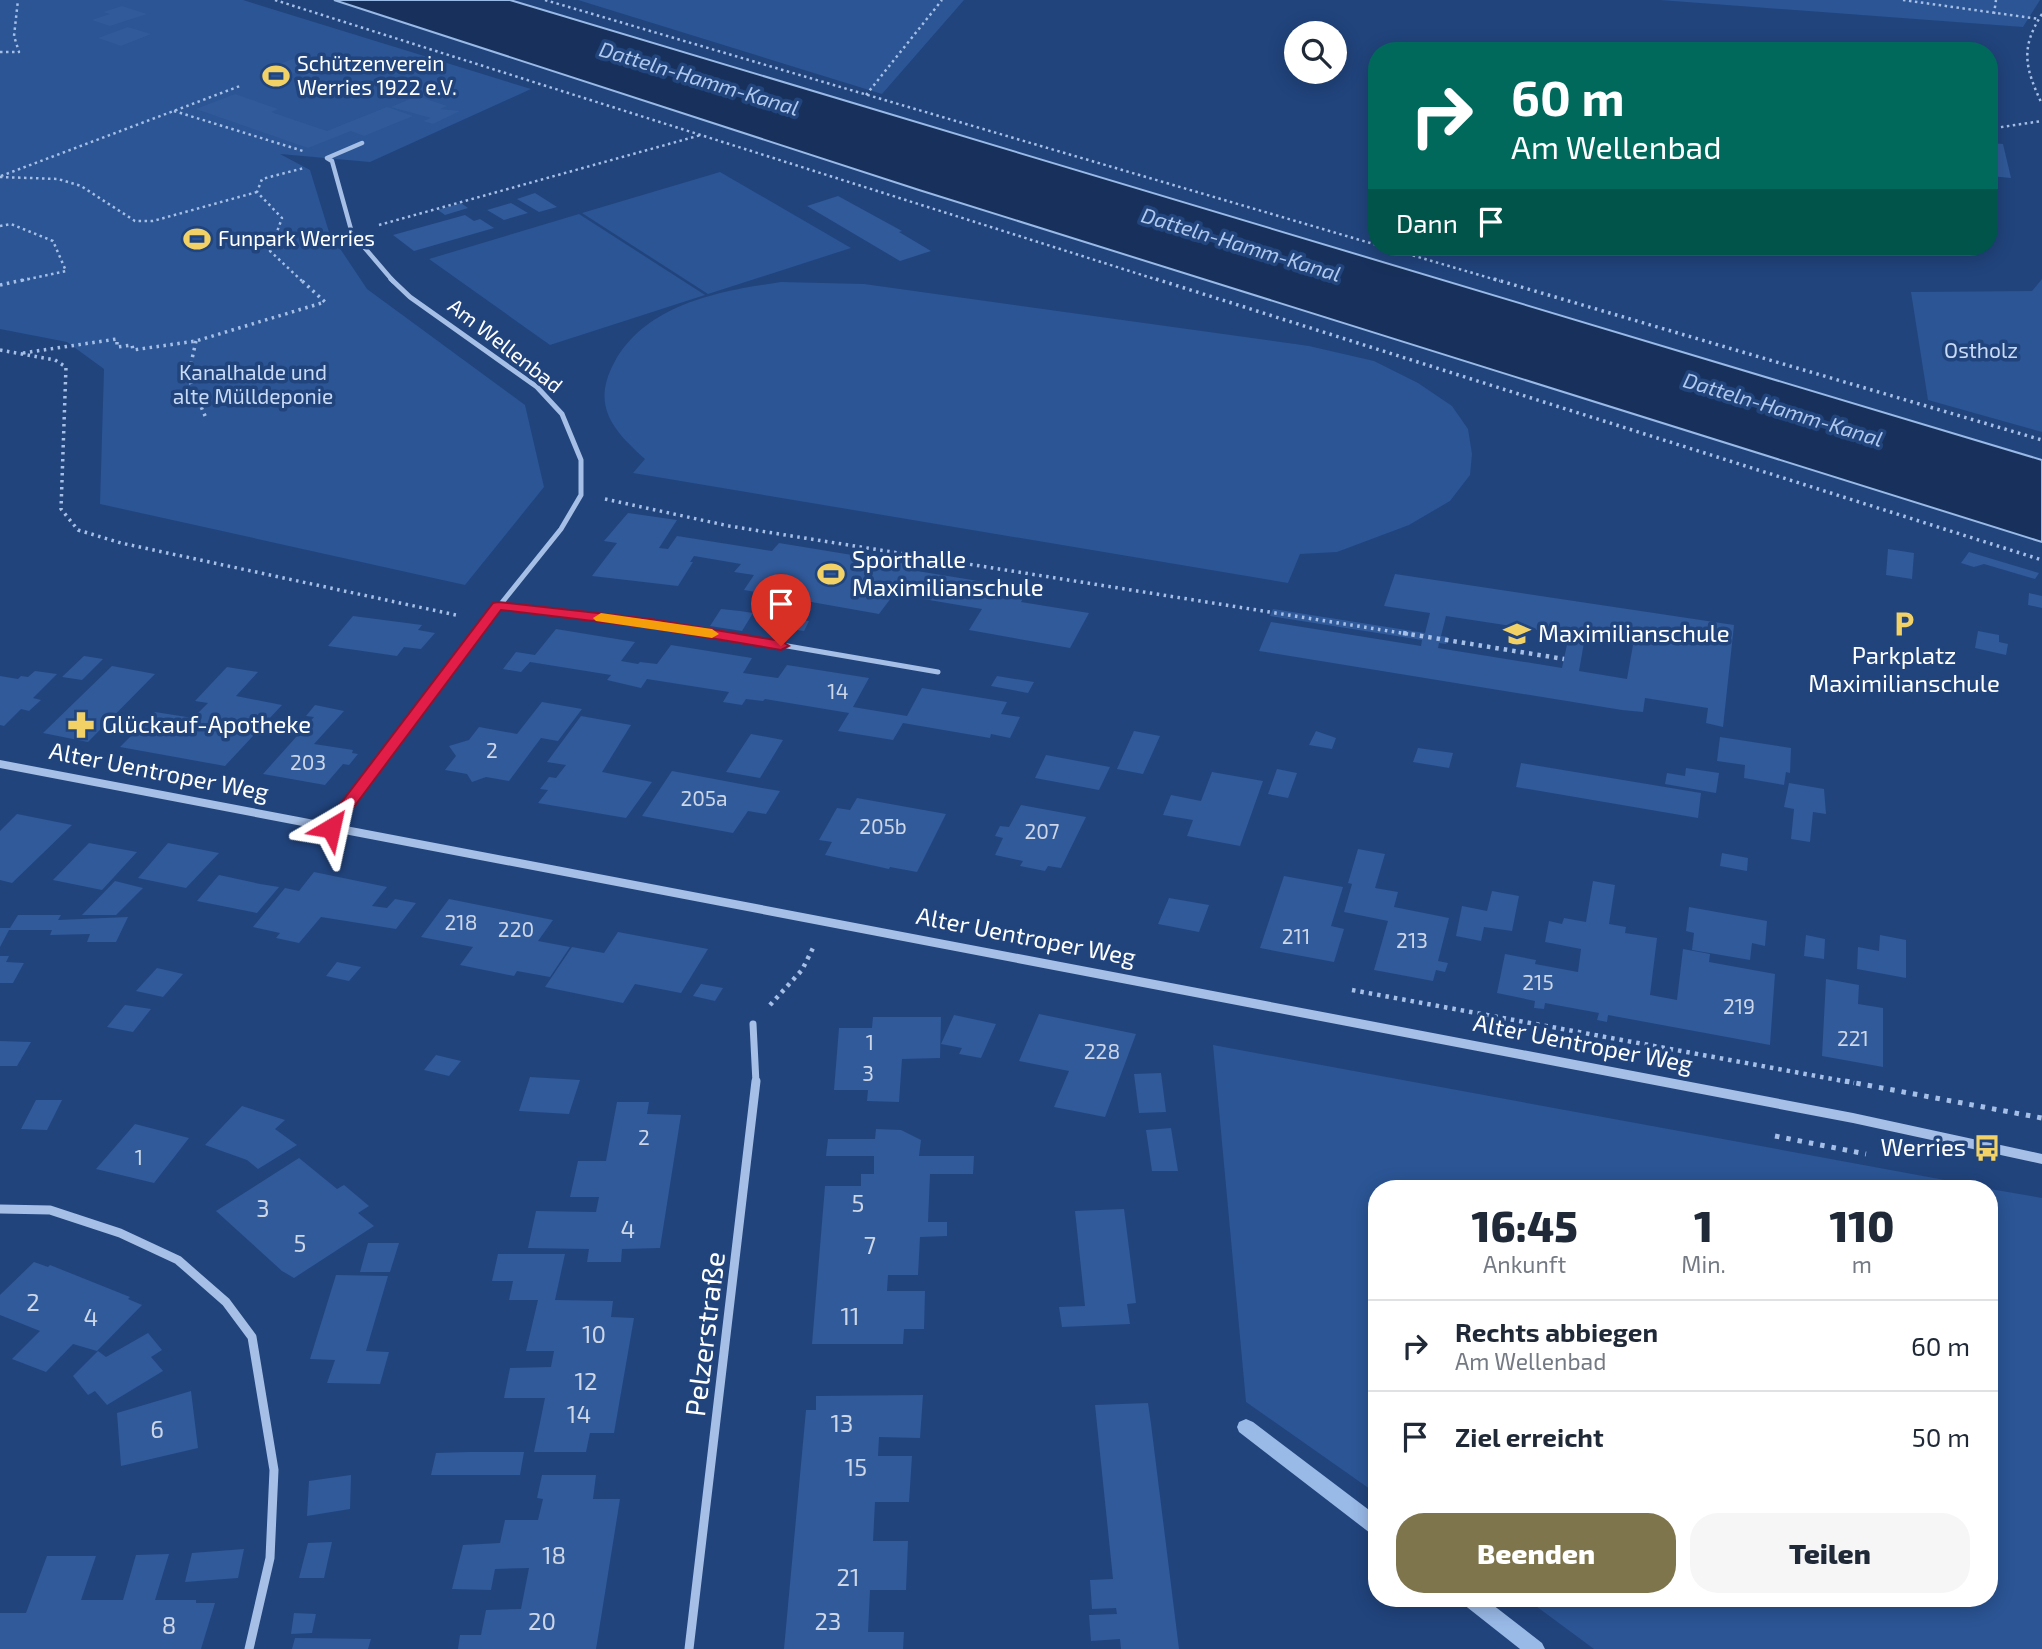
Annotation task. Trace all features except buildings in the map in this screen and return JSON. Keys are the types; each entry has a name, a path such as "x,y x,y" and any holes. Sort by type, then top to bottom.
{"street":[{"path":"329,160 362,144"},
{"name":"Am Wellenbad","path":"329,160 352,233 385,273 411,297 537,387 562,414 581,460 581,495"},
{"path":"331,828 487,620 561,529 581,495"},
{"name":"Alter Uentroper Weg","path":"0,764 1853,1118 2042,1159"},
{"name":"Pelzerstraße","path":"690,1649 757,1092 753,1024"},
{"path":"0,1209 50,1210 120,1233 178,1260 226,1302 252,1338 274,1470 270,1558 249,1649"}],"lane":[{"path":"498,606 651,623 938,672"}],"path":[{"path":"0,52 19,52 14,36 18,0"},
{"path":"275,0 2042,559"},
{"path":"545,0 1368,242"},
{"path":"866,95 942,0"},
{"path":"1903,0 2039,19"},
{"path":"1994,14 1996,0"},
{"path":"2042,14 2027,37 2026,53 2026,63 2042,104"},
{"path":"0,176 240,86"},
{"path":"173,111 329,160"},
{"path":"1998,128 2042,121"},
{"path":"352,233 702,135"},
{"path":"257,192 262,179 329,160"},
{"path":"0,176 58,178 82,186 135,221 153,221 257,192"},
{"path":"18,354 117,339 117,347 132,345 133,350 196,341 325,302 270,251 282,218 257,192"},
{"path":"0,226 11,224 53,241 66,271 0,285"},
{"path":"1415,256 2042,440"},
{"path":"196,341 188,377 206,418"},
{"path":"0,350 55,360 66,368 61,509 78,530 121,543 487,620"},
{"path":"581,495 729,526 1564,659"},
{"path":"753,1024 802,970 814,947"},
{"path":"1343,988 2042,1118"}],"green space":[{"name":"Kanalhalde und alte Mülldeponie","path":"0,0 243,0 531,89 370,162 280,154 310,170 329,232 367,289 525,405 544,487 465,585 100,504 104,369 67,342 0,329"},
{"path":"578,0 964,0 882,94"},
{"path":"1660,0 2040,0 2023,27"},
{"path":"720,172 851,248 708,294 582,213"},
{"path":"579,214 705,295 550,345 429,259"},
{"name":"Ostholz","path":"2042,279 2042,432 1928,400 1911,292 2032,291"},
{"path":"781,282 864,284 1309,346 1374,361 1418,383 1452,406 1468,429 1472,454 1470,475 1450,501 1409,525 1337,552 1300,554 1288,583 633,473 645,459 623,438 605,405 607,378 628,343 645,327 686,304 733,290"},
{"path":"1213,1045 1945,1180 1368,1180 1368,1488 1246,1402"},
{"path":"1998,1190 2042,1198 2042,1649 1594,1649 1537,1607 1998,1607"}],"water":[{"name":"Datteln-Hamm-Kanal","path":"334,0 510,0 2042,460 2042,542 919,190"}],"waterway":[{"path":"1246,1427 1368,1520"},
{"path":"1481,1607 1535,1649"}],"slow traffic":[{"path":"601,618 651,623 712,634"}],"place":[{"name":"Schützenverein Werries 1922 e.V.","path":"276,76"},
{"name":"Funpark Werries","path":"197,239"},
{"name":"Sporthalle Maximilianschule","path":"831,574"},
{"name":"Parkplatz Maximilianschule","path":"1904,624"},
{"name":"Maximilianschule","path":"1517,634"},
{"name":"Glückauf-Apotheke","path":"81,725"},
{"name":"Werries","path":"1987,1148"}],"route":[{"path":"331,828 498,606 651,623 781,646"}]}
